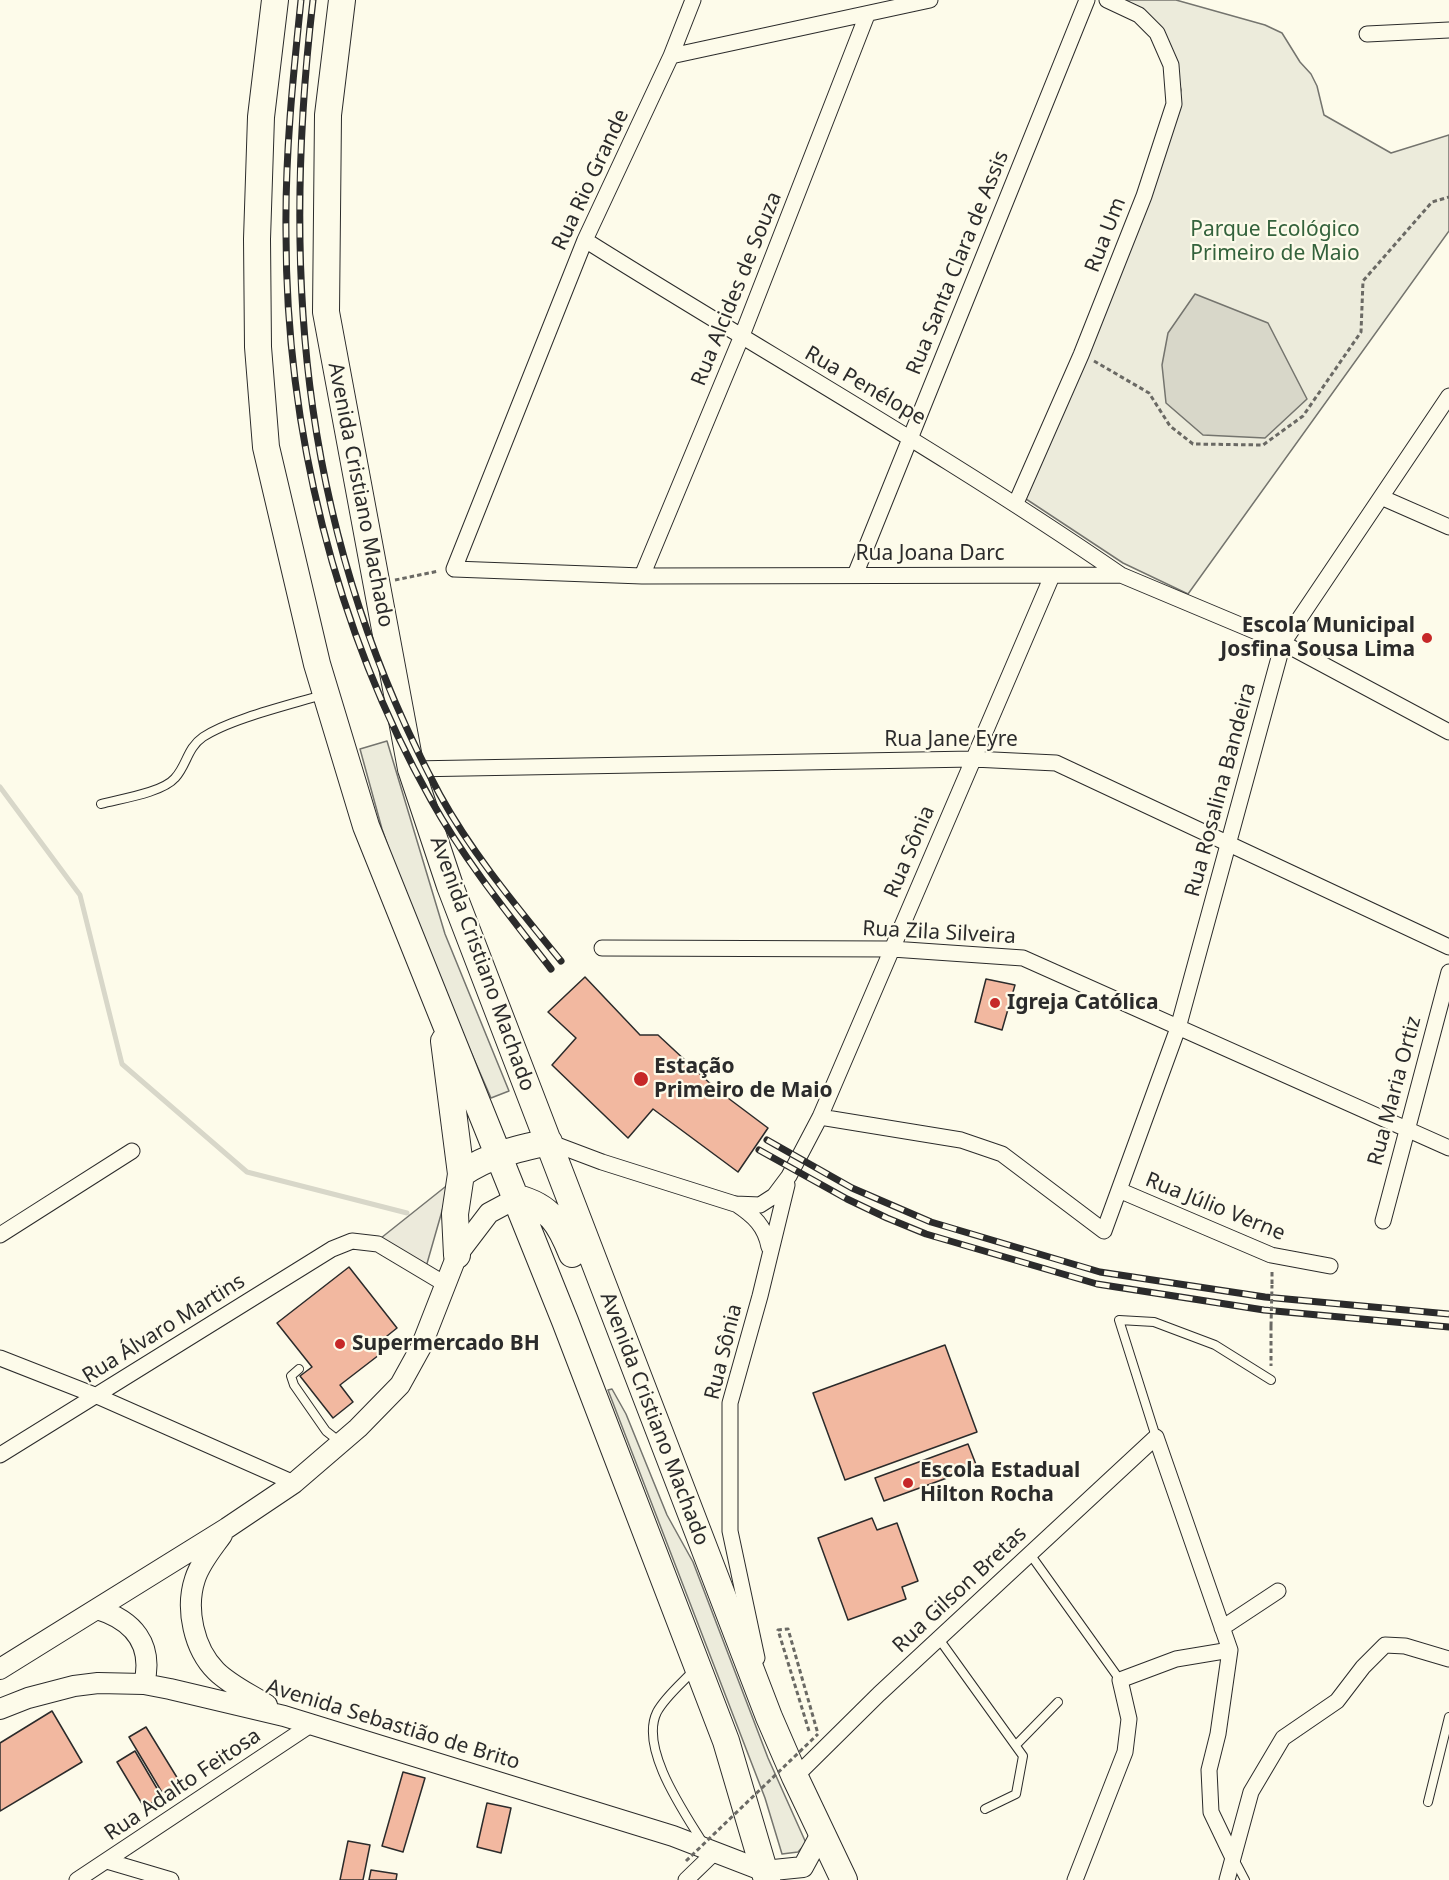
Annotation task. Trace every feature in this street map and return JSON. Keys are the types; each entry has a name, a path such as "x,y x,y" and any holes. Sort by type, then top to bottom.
{"highway":[{"path":"275,0 261,117 257,239 258,347 266,447 326,694 366,825 517,1198 726,1741 765,1875"},
{"name":"Avenida Cristiano Machado","path":"342,0 328,115 326,312 411,769 450,886 769,1717 844,1880"},
{"path":"440,1005 461,1174 455,1214 457,1255"},
{"path":"461,1174 478,1162 499,1153 549,1143"},
{"path":"517,1198 547,1210 561,1225 623,1389 647,1402"}],"street":[{"name":"Rua Rio Grande","path":"454,568 585,240 671,56 693,0"},
{"path":"671,56 930,0"},
{"name":"Rua Santa Clara de Assis","path":"855,574 1087,0"},
{"name":"Rua Um","path":"1016,502 1082,355 1144,196 1174,104 1172,65 1157,33 1139,15 1107,0"},
{"name":"Rua Alcides de Souza","path":"642,576 741,338 867,15"},
{"path":"1366,34 1449,30"},
{"name":"Rua Penélope","path":"585,240 741,338 1016,502 1121,574"},
{"name":"Rua Rosalina Bandeira","path":"820,1117 961,1140 1002,1154 1104,1231 1121,1191 1178,1028 1282,643 1444,410 1449,396"},
{"path":"1383,498 1449,526"},
{"name":"Rua Joana Darc","path":"454,568 642,576 1121,574 1282,643 1449,732"},
{"name":"Rua Sônia","path":"549,1143 735,1204 760,1205 774,1196 789,1176 820,1117 1052,576"},
{"name":"Rua Jane Eyre","path":"411,769 973,759 1056,763 1228,846 1449,947"},
{"name":"Rua Zila Silveira","path":"602,948 892,949 1023,958 1449,1148"},
{"name":"Rua Maria Ortiz","path":"1383,1221 1449,972"},
{"path":"0,1235 132,1151"},
{"name":"Rua Sônia","path":"769,1717 730,1531 730,1403 760,1296 789,1176"},
{"name":"Rua Júlio Verne","path":"1121,1191 1271,1255 1329,1266"},
{"path":"0,1669 227,1528 294,1483 341,1443 400,1386 422,1347 457,1255 489,1213 517,1198"},
{"path":"735,1204 753,1216 766,1232 770,1250"},
{"name":"Rua Álvaro Martins","path":"0,1455 332,1249 352,1241 378,1244 445,1284"},
{"path":"0,1358 97,1396 294,1483"},
{"path":"1156,1437 1230,1650 1218,1734 1209,1770 1211,1812 1233,1858"},
{"name":"Rua Gilson Bretas","path":"795,1777 1156,1437"},
{"path":"227,1528 195,1580 191,1602 197,1639 205,1657 217,1671 284,1716"},
{"path":"1222,1628 1278,1591"},
{"path":"97,1609 123,1619 133,1628 146,1658 144,1684"},
{"path":"1227,1880 1242,1832 1251,1792 1283,1738 1336,1701 1363,1667 1385,1645 1405,1647 1449,1659"},
{"path":"1075,1880 1125,1752 1128,1719 1120,1680 1176,1659 1230,1650"},
{"name":"Avenida Sebastião de Brito","path":"0,1709 27,1698 74,1686 98,1683 144,1684 312,1724 673,1836 711,1850 765,1875"},
{"name":"Rua Adalto Feitosa","path":"77,1880 312,1724"},
{"path":"765,1875 804,1867 822,1832"},
{"path":"686,1880 711,1850"},
{"path":"107,1861 171,1880"}],"lane":[{"path":"101,804 163,787 174,779 190,747 205,736 256,716 326,694"},
{"path":"1156,1437 1119,1320 1154,1322 1215,1345 1271,1380"},
{"path":"299,1369 291,1376 294,1385 326,1431 341,1443"},
{"path":"1030,1554 1120,1680"},
{"path":"939,1639 1023,1756 1016,1794 985,1809"},
{"path":"697,1667 658,1710 652,1724 651,1741 677,1802 711,1850"},
{"path":"1016,1745 1058,1702"},
{"path":"1428,1802 1449,1717"},
{"path":"1233,1858 1245,1880"}],"path":[{"path":"1082,355 1149,393 1170,426 1193,444 1263,445 1303,416 1361,332 1363,281 1432,202 1449,197"},
{"path":"376,584 454,568"},
{"path":"1271,1380 1272,1285"},
{"path":"686,1861 818,1734 788,1629 778,1630 809,1731"}],"green space":[{"name":"Parque Ecológico Primeiro de Maio","path":"1114,0 1176,0 1265,25 1282,33 1300,62 1311,74 1317,86 1324,115 1391,153 1449,135 1449,231 1188,594 1123,563 1023,497 1171,128 1181,90 1169,44"},
{"path":"387,741 445,934 509,1091 491,1098 415,924 382,829 360,749"},
{"path":"612,1389 626,1414 667,1515 693,1562 768,1758 806,1843 798,1852 782,1854 765,1798 608,1390"}],"shaded area":[{"path":"1195,294 1268,323 1307,399 1265,438 1203,435 1166,403 1162,365 1168,333"},
{"path":"450,1183 426,1267 381,1238"}],"building":[{"name":"Estação Primeiro de Maio","path":"585,977 640,1035 658,1035 716,1089 768,1128 738,1172 653,1109 628,1138 552,1065 576,1038 548,1012"},
{"name":"Igreja Católica","path":"986,979 1015,985 1002,1030 975,1022"},
{"name":"Supermercado BH","path":"349,1267 397,1328 382,1340 388,1348 340,1385 353,1402 333,1418 300,1376 312,1367 277,1323"},
{"path":"945,1345 977,1432 845,1480 813,1393"},
{"path":"968,1444 977,1467 884,1501 875,1478"},
{"path":"872,1518 877,1530 897,1523 918,1581 902,1587 906,1599 848,1620 818,1538"},
{"path":"52,1711 82,1762 0,1811 0,1743"},
{"path":"146,1727 181,1784 163,1794 129,1737"},
{"path":"135,1751 162,1797 144,1807 117,1762"},
{"path":"403,1772 425,1778 403,1852 382,1846"},
{"path":"487,1803 511,1808 501,1853 477,1847"},
{"path":"348,1841 370,1845 363,1880 340,1880"},
{"path":"371,1870 397,1874 396,1880 369,1880"}],"waterway":[{"path":"0,787 80,895 122,1064 247,1172 407,1213"}],"railway":[{"path":"301,0 288,145 286,233 288,307 295,380 322,526 343,597 368,667 397,735 458,845 551,969"},
{"path":"313,0 303,105 300,208 303,309 313,408 331,506 358,603 394,699 440,795 481,860 561,961"},
{"path":"767,1140 852,1188 931,1222 1100,1272 1265,1297 1449,1314"},
{"path":"759,1150 847,1199 926,1234 1097,1284 1264,1310 1449,1327"}],"place":[{"name":"Escola Municipal Josfina Sousa Lima","path":"1427,638"},
{"name":"Igreja Católica","path":"995,1003"},
{"name":"Estação Primeiro de Maio","path":"641,1079"},
{"name":"Supermercado BH","path":"340,1344"},
{"name":"Escola Estadual Hilton Rocha","path":"908,1483"}]}
